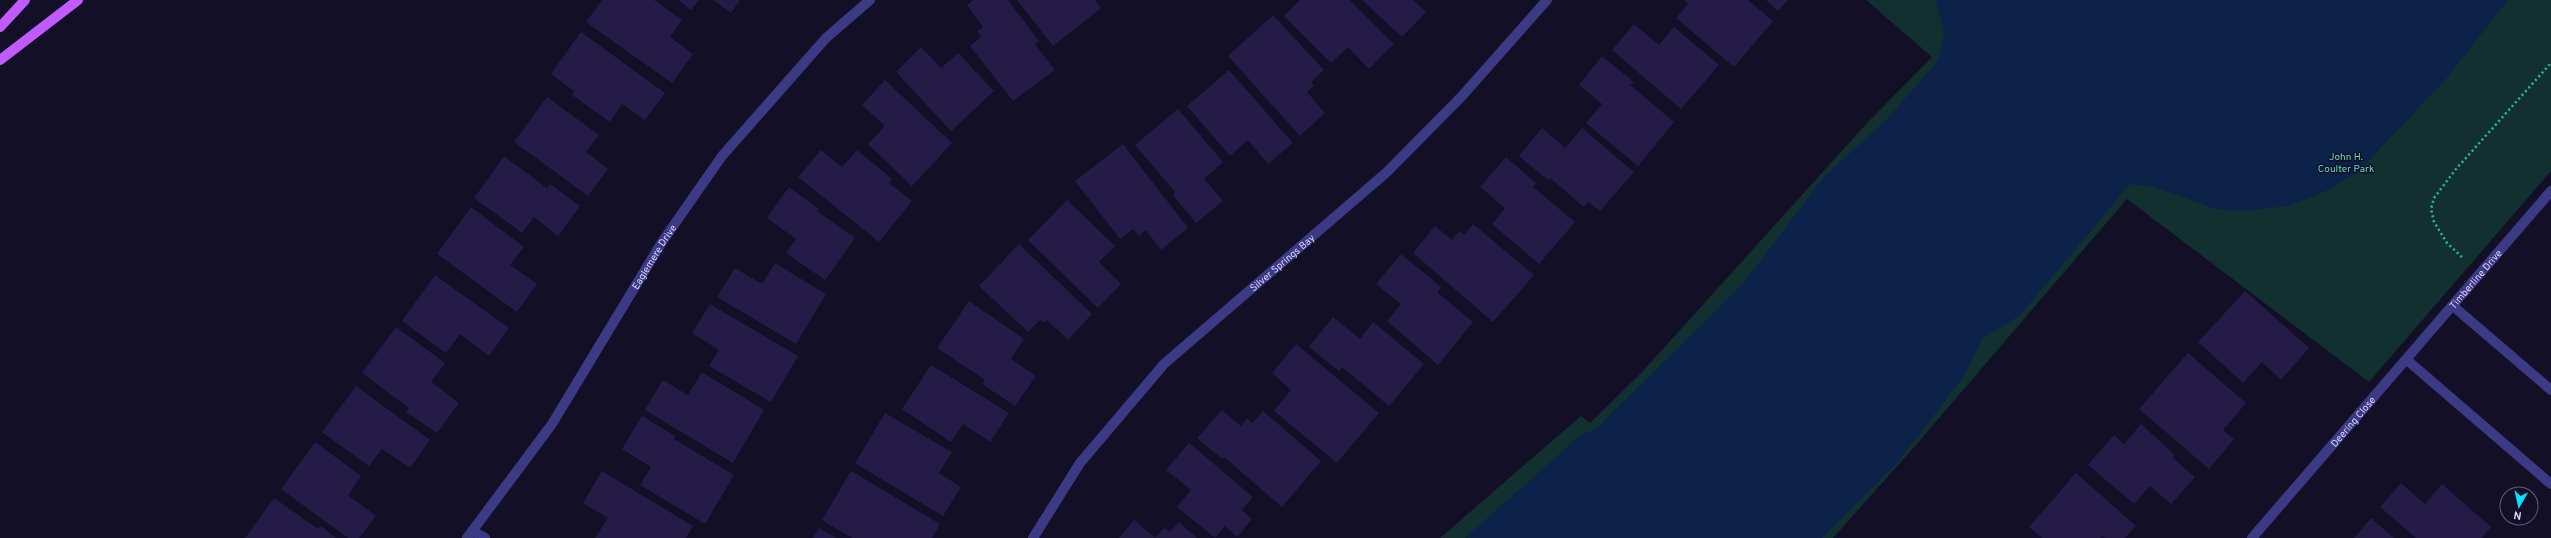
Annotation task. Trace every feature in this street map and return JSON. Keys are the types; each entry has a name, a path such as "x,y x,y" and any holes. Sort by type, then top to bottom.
{"main road":[{"path":"0,27 25,0"},
{"path":"0,60 78,0"}],"street":[{"name":"Eaglemere Drive","path":"470,534 552,424 662,242 722,156 826,38 870,0"},
{"name":"Silver Springs Bay","path":"1034,538 1080,463 1164,364 1387,172 1462,96 1547,0"},
{"name":"Timberline Drive","path":"2551,191 2453,306 2551,390"},
{"name":"Deering Close","path":"2252,538 2453,306"},
{"path":"2407,360 2551,484"},
{"path":"470,534 485,538"}],"path":[{"path":"2482,272 2447,243 2439,233 2431,209 2434,198 2456,169 2551,63"}],"green space":[{"name":"John H. Coulter Park","path":"1866,0 2551,0 2551,171 2369,382 2127,199 1916,445 1833,538 1440,538 1581,416 1590,423 1642,372 1867,123 1932,57"}],"water":[{"name":"John H. Coulter Park","path":"1936,0 2508,0 2445,80 2358,172 2324,192 2288,206 2243,211 2216,209 2154,187 2130,184 2020,315 1982,339 1964,376 1897,463 1822,538 1465,538 1583,433 1595,430 1746,280 1823,178 1886,120 1938,61 1944,34"}],"building":[{"path":"602,0 654,0 682,20 670,37 693,54 672,83 586,22"},
{"path":"678,0 699,0 691,10"},
{"path":"713,0 740,0 731,13"},
{"path":"974,0 1008,0 1039,41 1035,44 1055,70 1013,101 970,46 981,37 977,31 983,27 967,5"},
{"path":"1017,0 1095,0 1101,8 1053,46"},
{"path":"1300,0 1350,0 1394,44 1369,69 1348,47 1331,63 1284,16"},
{"path":"1362,0 1413,0 1426,12 1402,37"},
{"path":"1684,0 1748,0 1773,21 1734,67 1676,18 1688,4"},
{"path":"1766,0 1788,0 1778,11"},
{"path":"1273,15 1324,70 1311,82 1314,86 1307,92 1325,113 1300,136 1228,56"},
{"path":"1634,24 1659,45 1674,27 1719,65 1681,109 1612,50"},
{"path":"581,32 665,93 645,120 622,104 610,122 572,95 574,91 551,74"},
{"path":"921,47 941,68 958,53 994,91 951,131 896,72"},
{"path":"1602,56 1634,82 1630,85 1674,122 1638,166 1586,123 1602,104 1579,85"},
{"path":"1229,70 1293,143 1268,164 1248,140 1230,156 1187,106"},
{"path":"885,80 952,143 912,186 868,144 885,126 862,105"},
{"path":"547,97 599,135 586,152 608,169 588,196 514,142"},
{"path":"1178,109 1223,162 1204,179 1223,201 1196,223 1173,195 1175,192 1135,145"},
{"path":"1542,128 1565,148 1582,128 1634,172 1600,211 1588,202 1584,207 1550,178 1548,180 1519,156"},
{"path":"1123,144 1188,228 1161,250 1146,230 1139,236 1133,229 1120,239 1075,181"},
{"path":"821,150 842,167 857,150 892,179 889,183 912,201 879,242 798,177"},
{"path":"504,156 547,188 550,184 580,206 558,236 534,217 522,233 474,198"},
{"path":"1506,157 1536,183 1533,187 1575,222 1539,264 1492,224 1505,208 1480,187"},
{"path":"789,187 819,209 817,211 855,238 825,280 786,253 796,239 767,218"},
{"path":"1067,200 1115,246 1099,262 1121,284 1098,308 1028,240"},
{"path":"471,207 524,247 510,265 537,284 517,312 437,254"},
{"path":"1473,224 1534,275 1493,322 1413,253 1435,226 1452,240 1459,231 1464,235"},
{"path":"1019,244 1092,314 1068,340 1047,320 1044,323 1040,320 1028,332 979,286"},
{"path":"1401,254 1441,287 1437,292 1473,322 1438,365 1387,321 1401,304 1376,284"},
{"path":"775,263 826,294 796,344 717,297 735,268 762,284"},
{"path":"435,275 509,328 489,356 460,334 446,353 402,321"},
{"path":"2245,291 2309,348 2281,380 2262,362 2243,383 2198,342"},
{"path":"969,301 1024,339 1011,359 1036,376 1015,406 982,384 985,380 937,348"},
{"path":"710,304 798,356 771,402 709,366 719,350 692,333"},
{"path":"1333,317 1360,339 1373,322 1424,364 1389,406 1342,367 1339,371 1309,347"},
{"path":"396,327 445,363 431,382 459,403 437,433 406,412 409,408 362,373"},
{"path":"1296,344 1379,413 1337,463 1274,411 1291,390 1272,373"},
{"path":"2188,353 2246,403 2223,430 2234,439 2209,469 2139,409"},
{"path":"931,365 1009,413 990,442 963,424 951,442 902,409"},
{"path":"702,372 764,410 733,463 645,410 663,380 688,395"},
{"path":"356,386 430,440 410,468 382,449 369,466 322,432"},
{"path":"1222,410 1241,426 1247,418 1252,423 1263,411 1321,461 1282,507 1224,457 1222,459 1197,438"},
{"path":"885,413 952,452 939,473 961,487 943,516 855,463"},
{"path":"642,416 675,436 674,439 734,475 705,524 640,485 651,467 622,449"},
{"path":"2141,424 2175,455 2173,458 2195,477 2171,504 2150,486 2134,504 2088,465 2114,435 2124,444"},
{"path":"315,442 361,476 348,495 376,516 359,538 348,538 281,489"},
{"path":"1189,443 1253,497 1242,510 1252,519 1237,537 1225,526 1215,538 1177,507 1191,490 1166,470"},
{"path":"602,471 693,526 686,538 595,538 608,518 583,503"},
{"path":"851,471 940,524 932,538 852,538 822,520"},
{"path":"2076,473 2136,526 2125,538 2105,538 2102,536 2100,538 2042,538 2029,527"},
{"path":"2401,483 2425,504 2442,484 2491,527 2482,538 2416,538 2380,507"},
{"path":"274,498 318,529 321,526 336,538 245,538"},
{"path":"2371,518 2394,538 2354,538"},
{"path":"1134,520 1155,538 1119,538"},
{"path":"1179,522 1197,538 1155,538 1164,528 1170,532"},
{"path":"819,528 836,538 813,538"}]}
